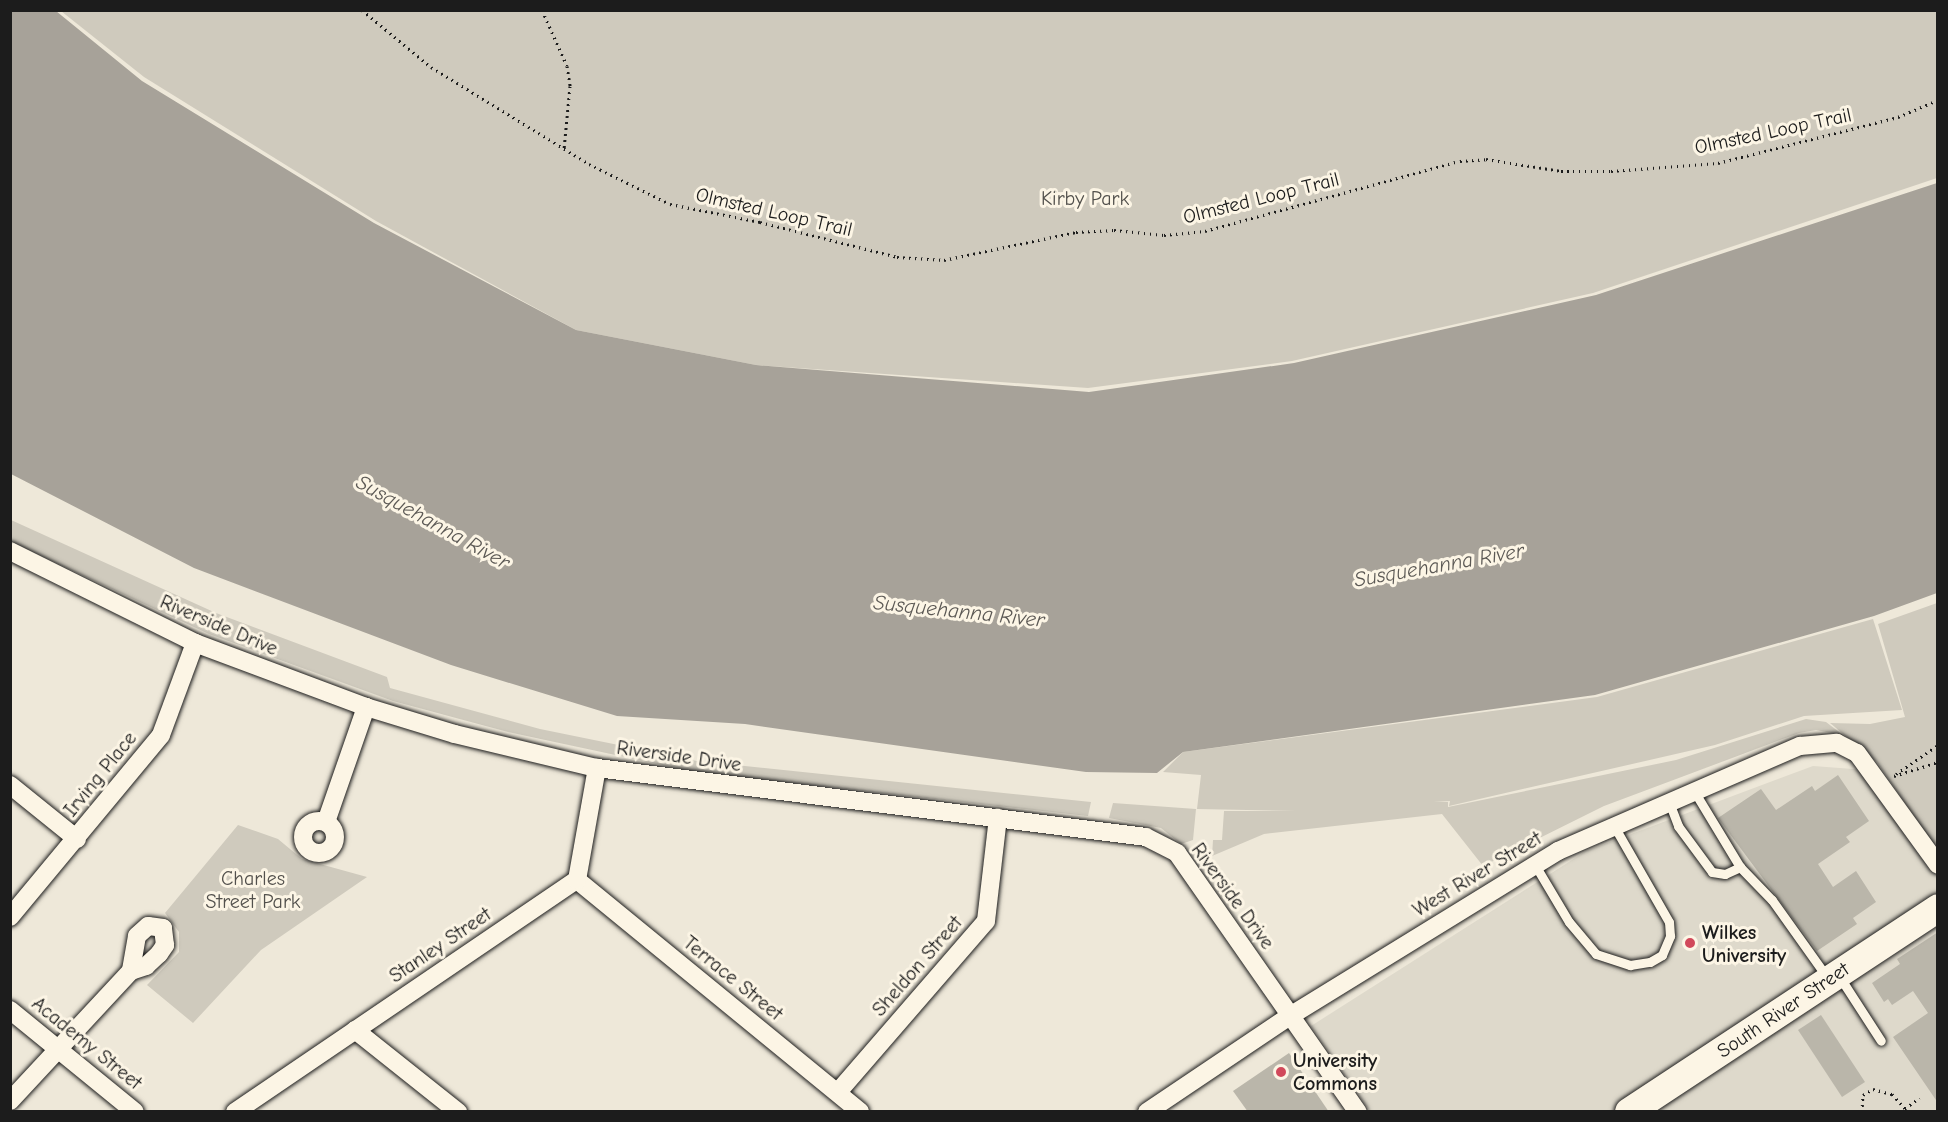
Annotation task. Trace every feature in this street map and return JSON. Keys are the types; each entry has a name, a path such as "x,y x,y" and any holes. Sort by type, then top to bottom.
{"main road":[{"name":"South River Street","path":"1629,1112 1938,909"}],"street":[{"name":"Riverside Drive","path":"10,552 195,643 366,707 455,734 597,768 1146,837 1177,853 1358,1112"},
{"name":"Irving Place","path":"10,917 77,839 160,735 195,643"},
{"path":"326,822 366,707"},
{"name":"West River Street","path":"1147,1112 1290,1016 1534,865 1614,826 1816,742 1837,743 1857,753 1887,780"},
{"path":"577,880 597,768"},
{"path":"1887,780 1938,865"},
{"path":"10,785 77,839"},
{"name":"Sheldon Street","path":"838,1092 986,921 998,818"},
{"name":"Stanley Street","path":"235,1112 577,880"},
{"name":"Terrace Street","path":"577,880 860,1112"},
{"path":"10,1101 131,971"},
{"name":"Academy Street","path":"10,1010 133,1111"},
{"path":"355,1030 458,1112"}],"lane":[{"path":"1694,791 1740,867 1772,900 1881,1041"},
{"path":"1669,802 1678,826 1712,872 1725,874 1740,867"},
{"path":"1534,865 1569,922 1596,954 1630,965 1650,962 1662,955 1670,936 1669,922 1614,826"}],"path":[{"name":"Olmsted Loop Trail","path":"362,10 431,67 564,149 670,204 760,222 897,257 944,260 1076,232 1114,230 1164,235 1205,231 1460,160 1486,159 1561,171 1601,171 1718,163 1888,120 1938,100"},
{"path":"542,10 567,66 570,86 564,149"},
{"path":"1887,780 1938,745"},
{"path":"1887,780 1938,762"},
{"path":"1862,1112 1863,1095 1873,1089 1892,1094 1907,1109"},
{"path":"1900,1112 1919,1098"}],"shaded area":[{"name":"Wilkes University","path":"1813,766 1880,771 1937,859 1937,1111 1370,1111 1311,1026 1586,851"}],"green space":[{"name":"Kirby Park","path":"61,11 1937,11 1937,178 1593,293 1292,361 1088,388 756,365 576,330 376,221 144,77"},
{"path":"11,520 216,613 387,677 390,688 540,729 697,761 1091,802 1088,816 695,772 508,732 393,701 209,634 11,542"},
{"path":"1937,603 1937,850 1877,762 1830,723 1870,724 1905,717 1878,624"},
{"path":"1873,619 1902,710 1804,716 1715,745 1449,806 1450,801 1434,802 1448,802 1448,807 1676,760 1806,719 1826,722 1843,735 1816,730 1799,733 1604,806 1483,866 1442,814 1264,834 1212,856 1213,840 1222,840 1224,811 1296,811 1197,809 1201,775 1163,772 1183,752 1597,697"},
{"path":"1113,803 1196,809 1193,840 1181,844 1161,828 1109,818"},
{"name":"Charles Street Park","path":"238,825 278,839 302,859 367,877 261,950 193,1023 147,985 179,952 179,932 165,913"}],"water":[{"name":"Susquehanna River","path":"10,11 56,11 142,81 374,223 576,330 756,365 1089,392 1294,363 1596,295 1937,183 1937,593 1874,616 1595,695 1183,752 1157,773 1086,772 745,724 617,716 451,665 194,568 11,474"}],"building":[{"path":"1838,775 1869,821 1846,837 1850,842 1818,864 1833,887 1856,871 1876,902 1853,918 1857,924 1817,951 1718,818 1761,789 1776,810 1812,786 1815,791"},
{"path":"1938,932 1938,1103 1893,1037 1928,1013 1913,991 1892,1005 1888,999 1884,1002 1872,983 1900,964 1897,959"},
{"path":"1821,1015 1865,1082 1842,1097 1798,1030"},
{"name":"University Commons","path":"1289,1053 1329,1112 1248,1112 1233,1091"}],"place":[{"name":"Wilkes University","path":"1690,943"},
{"name":"University Commons","path":"1281,1072"}]}
